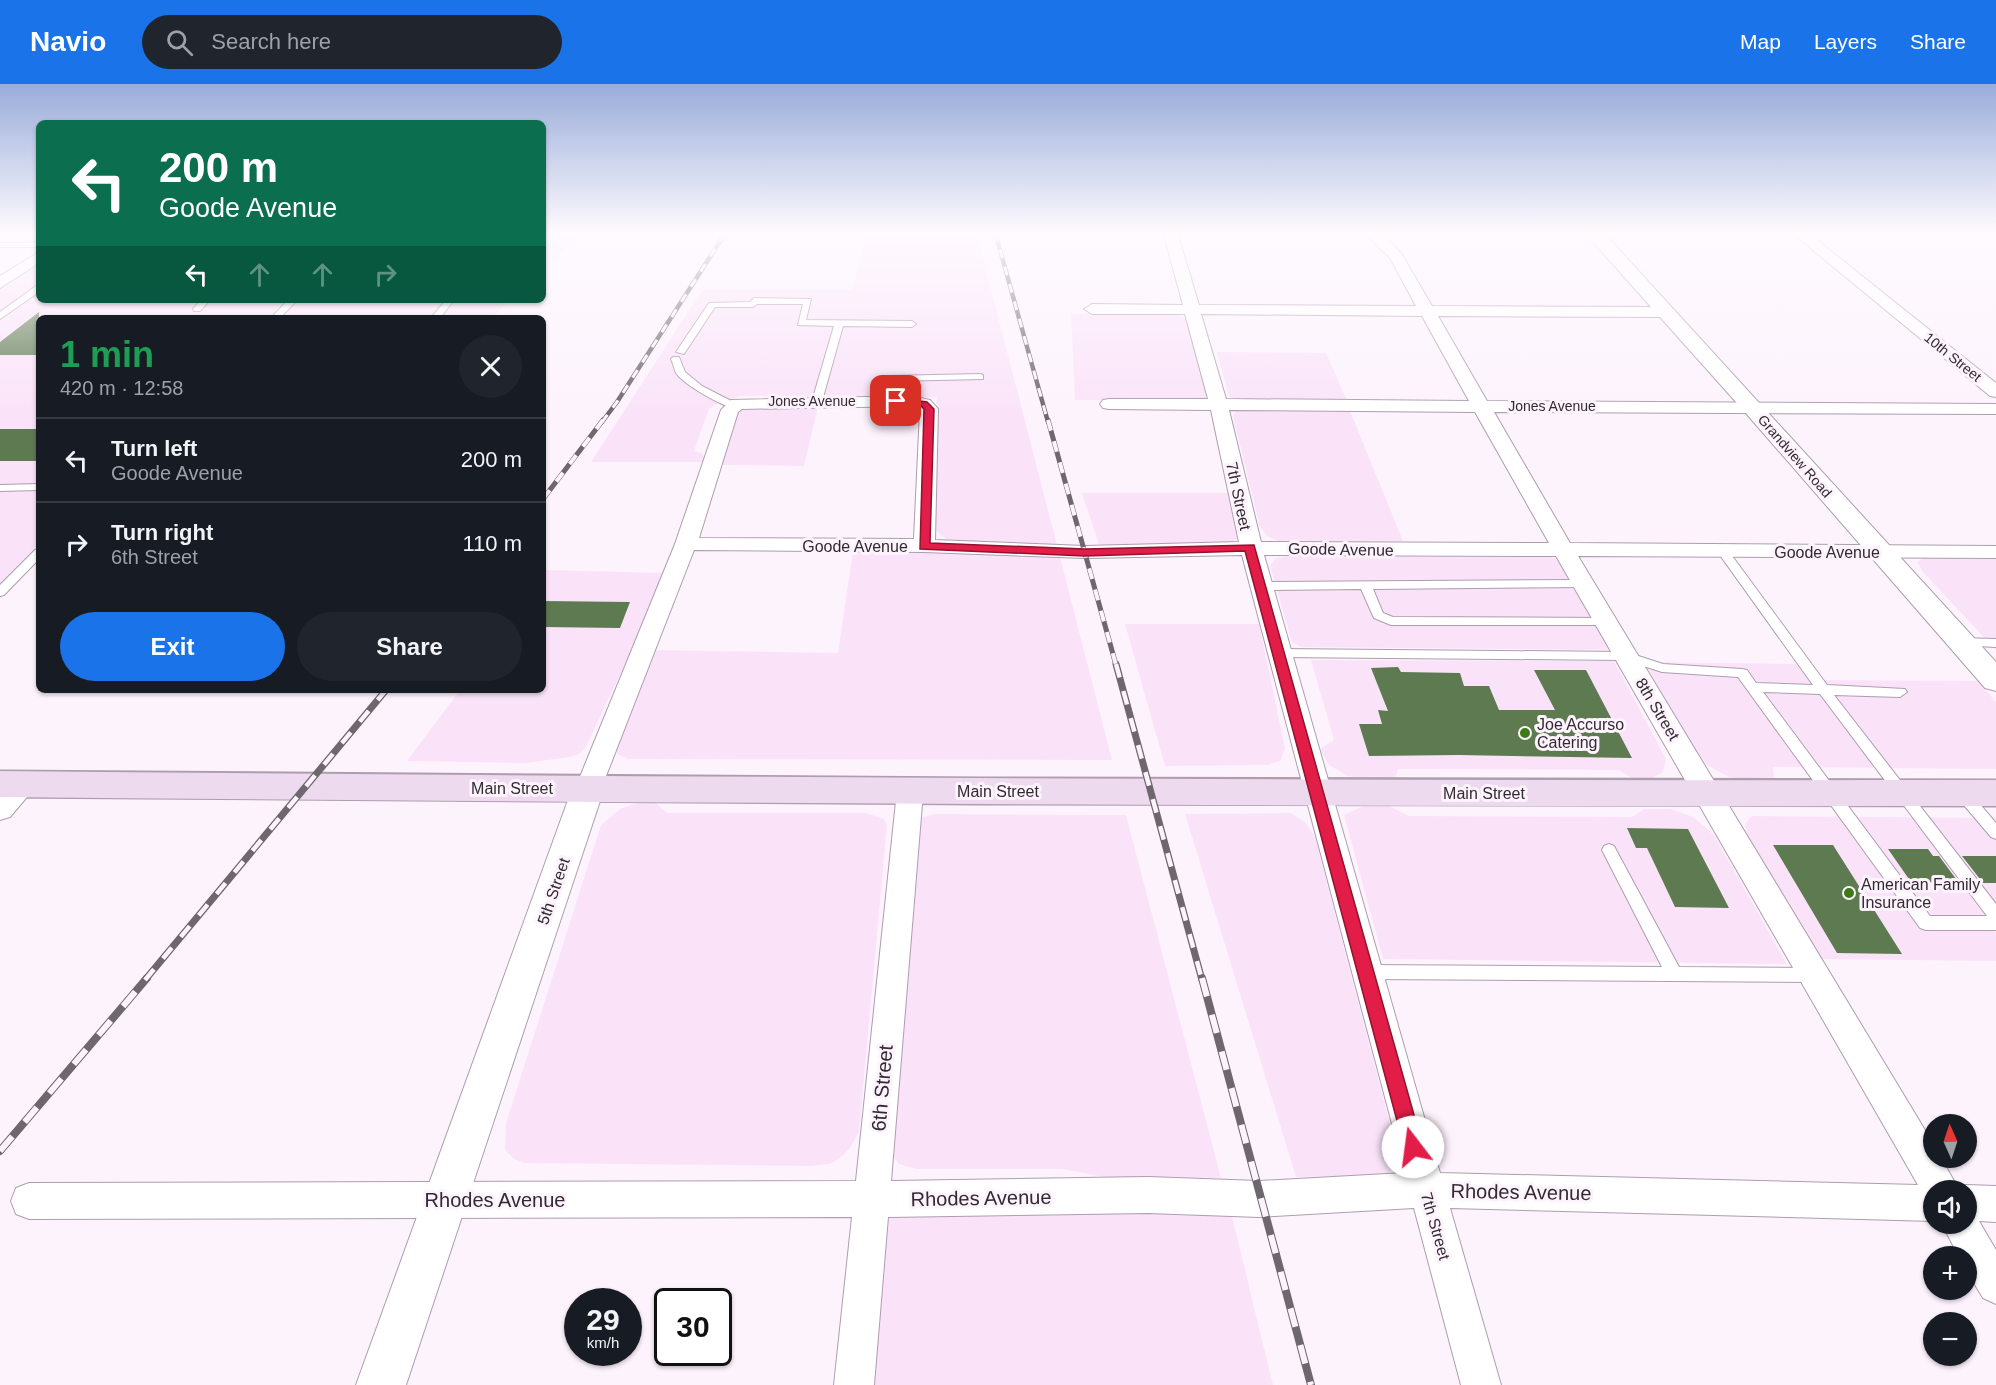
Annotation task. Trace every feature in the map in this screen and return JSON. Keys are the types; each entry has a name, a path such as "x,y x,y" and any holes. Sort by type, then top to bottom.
{"main road":[{"name":"Main Street","path":"12,784 910,792 1151,790 1317,794 1996,793"}],"street":[{"name":"7th Street","path":"1188,293 1219,405 1260,586 1425,1190 1481,1385"},
{"name":"8th Street","path":"1417,293 1564,551 1935,1180"},
{"name":"Grandview Road","path":"1647,293 1752,406 1996,681"},
{"name":"10th Street","path":"1873,293 1996,392"},
{"path":"1092,309 1194,312 1664,312"},
{"name":"Jones Avenue","path":"735,405 817,401 912,401 924,404 929,409 924,546"},
{"name":"Jones Avenue","path":"1109,404 1996,409"},
{"name":"5th Street","path":"381,1385 588,789 686,544 730,410 735,405"},
{"name":"Goode Avenue","path":"686,544 924,546 1085,552 1250,548 1996,552"},
{"path":"0,810 12,784"},
{"name":"6th Street","path":"854,1385 910,792"},
{"name":"Rhodes Avenue","path":"29,1201 872,1200 1148,1195 1259,1199 1425,1190 1923,1203"},
{"path":"1977,1203 1996,1203"},
{"path":"1966,1234 1996,1285"}],"lane":[{"path":"0,316 32,293"},
{"path":"735,405 699,388 681,373 679,356 712,305 753,304 754,301 808,301 801,323 912,324"},
{"path":"196,309 203,303"},
{"path":"278,315 290,303"},
{"path":"438,315 448,303"},
{"path":"817,401 839,323"},
{"path":"880,401 885,381 890,378 980,377"},
{"path":"0,488 36,487"},
{"path":"1723,551 1822,688 1996,916"},
{"path":"0,592 36,555"},
{"path":"1260,586 1584,584"},
{"path":"1365,585 1378,615 1391,621 1606,622"},
{"path":"1960,642 1996,643"},
{"path":"1279,653 1626,656 1662,668 1742,673 1926,923 1996,923"},
{"path":"1754,687 1822,688 1843,692 1900,692"},
{"path":"1962,793 1995,833"},
{"path":"1609,850 1674,974"},
{"path":"1366,972 1815,975"}],"shaded area":[{"path":"0,293 36,293 36,303 507,303 495,315 36,315 36,548 0,584"},
{"path":"701,293 992,293 1057,545 957,541 946,539 933,528 929,514 937,397 740,396 716,404 709,409 694,451 705,457 705,462 591,462"},
{"path":"1071,314 1177,314 1185,317 1188,321 1207,396 1201,401 1075,400"},
{"path":"1217,352 1326,353 1347,401 1235,400 1229,396"},
{"path":"818,407 804,466 719,465 739,408"},
{"path":"1236,411 1350,411 1403,541 1278,541 1267,536 1260,527 1233,416"},
{"path":"1082,493 1229,493 1238,537 1232,543 1099,545"},
{"path":"853,550 1060,557 1112,760 628,759 617,754 617,748 654,650 838,653"},
{"path":"1291,556 1552,557 1564,564 1612,650 1301,647 1292,642 1270,566 1276,558"},
{"path":"1923,558 1996,558 1996,650 1923,572 1917,562"},
{"path":"546,570 665,573 586,747 579,754 525,763 407,761 458,693 546,693"},
{"path":"1125,624 1259,624 1285,748 1281,760 1269,765 1165,766"},
{"path":"1311,660 1614,661 1666,759 1663,772 1649,780 1632,778 1618,770 1398,769 1395,779 1381,781 1348,776 1329,765 1320,749 1334,740"},
{"path":"1644,662 1801,664 1813,680 1978,681 1996,702 1996,769 1773,767 1774,778 1759,781 1729,777 1707,765 1695,751"},
{"path":"640,802 655,802 667,813 866,813 884,819 887,826 859,1132 850,1148 839,1159 829,1164 811,1166 524,1163 514,1159 505,1150 506,1123 601,825 620,809"},
{"path":"1365,805 1387,805 1409,816 1632,817 1644,809 1671,809 1693,817 1714,835 1787,964 1383,959 1344,815"},
{"path":"1291,813 1306,823 1315,837 1400,1163 1385,1175 1296,1177 1185,814"},
{"path":"936,814 1126,815 1221,1178 1104,1177 1063,1169 916,1169 899,1164 891,1154 919,818"},
{"path":"1752,816 1996,818 1996,929 1994,930 1996,933 1996,961 1822,959 1748,837 1745,824"},
{"path":"895,1210 1231,1212 1273,1385 868,1385 884,1217"}],"building":[{"path":"39,312 39,315 36,315 36,355 0,355 0,342"},
{"path":"0,429 36,429 36,461 0,461"},
{"path":"546,601 630,602 620,628 546,627"},
{"path":"1398,667 1401,672 1460,673 1464,686 1489,686 1499,710 1555,710 1534,670 1586,670 1632,758 1369,756 1359,724 1382,724 1378,710 1388,711 1371,668"},
{"path":"1627,828 1688,829 1729,908 1675,907 1647,848 1636,848"},
{"path":"1773,845 1833,845 1902,954 1837,953"},
{"path":"1888,849 1928,849 1933,856 1939,856 1959,883 1911,882"},
{"path":"1962,856 1996,856 1996,883 1983,883"}],"railway":[{"path":"602,422 687,293"},
{"path":"1012,293 1048,422"},
{"path":"546,495 603,420"},
{"path":"1048,420 1116,665"},
{"path":"1116,664 1202,980"},
{"path":"145,980 384,693"},
{"path":"0,1151 147,978"},
{"path":"1202,978 1311,1385"}],"place":[{"name":"Joe Accurso Catering","path":"1525,733"},
{"name":"American Family Insurance","path":"1849,893"}],"route":[{"path":"896,401 912,401 924,404 929,409 924,546 1085,552 1250,548 1413,1147"}]}
